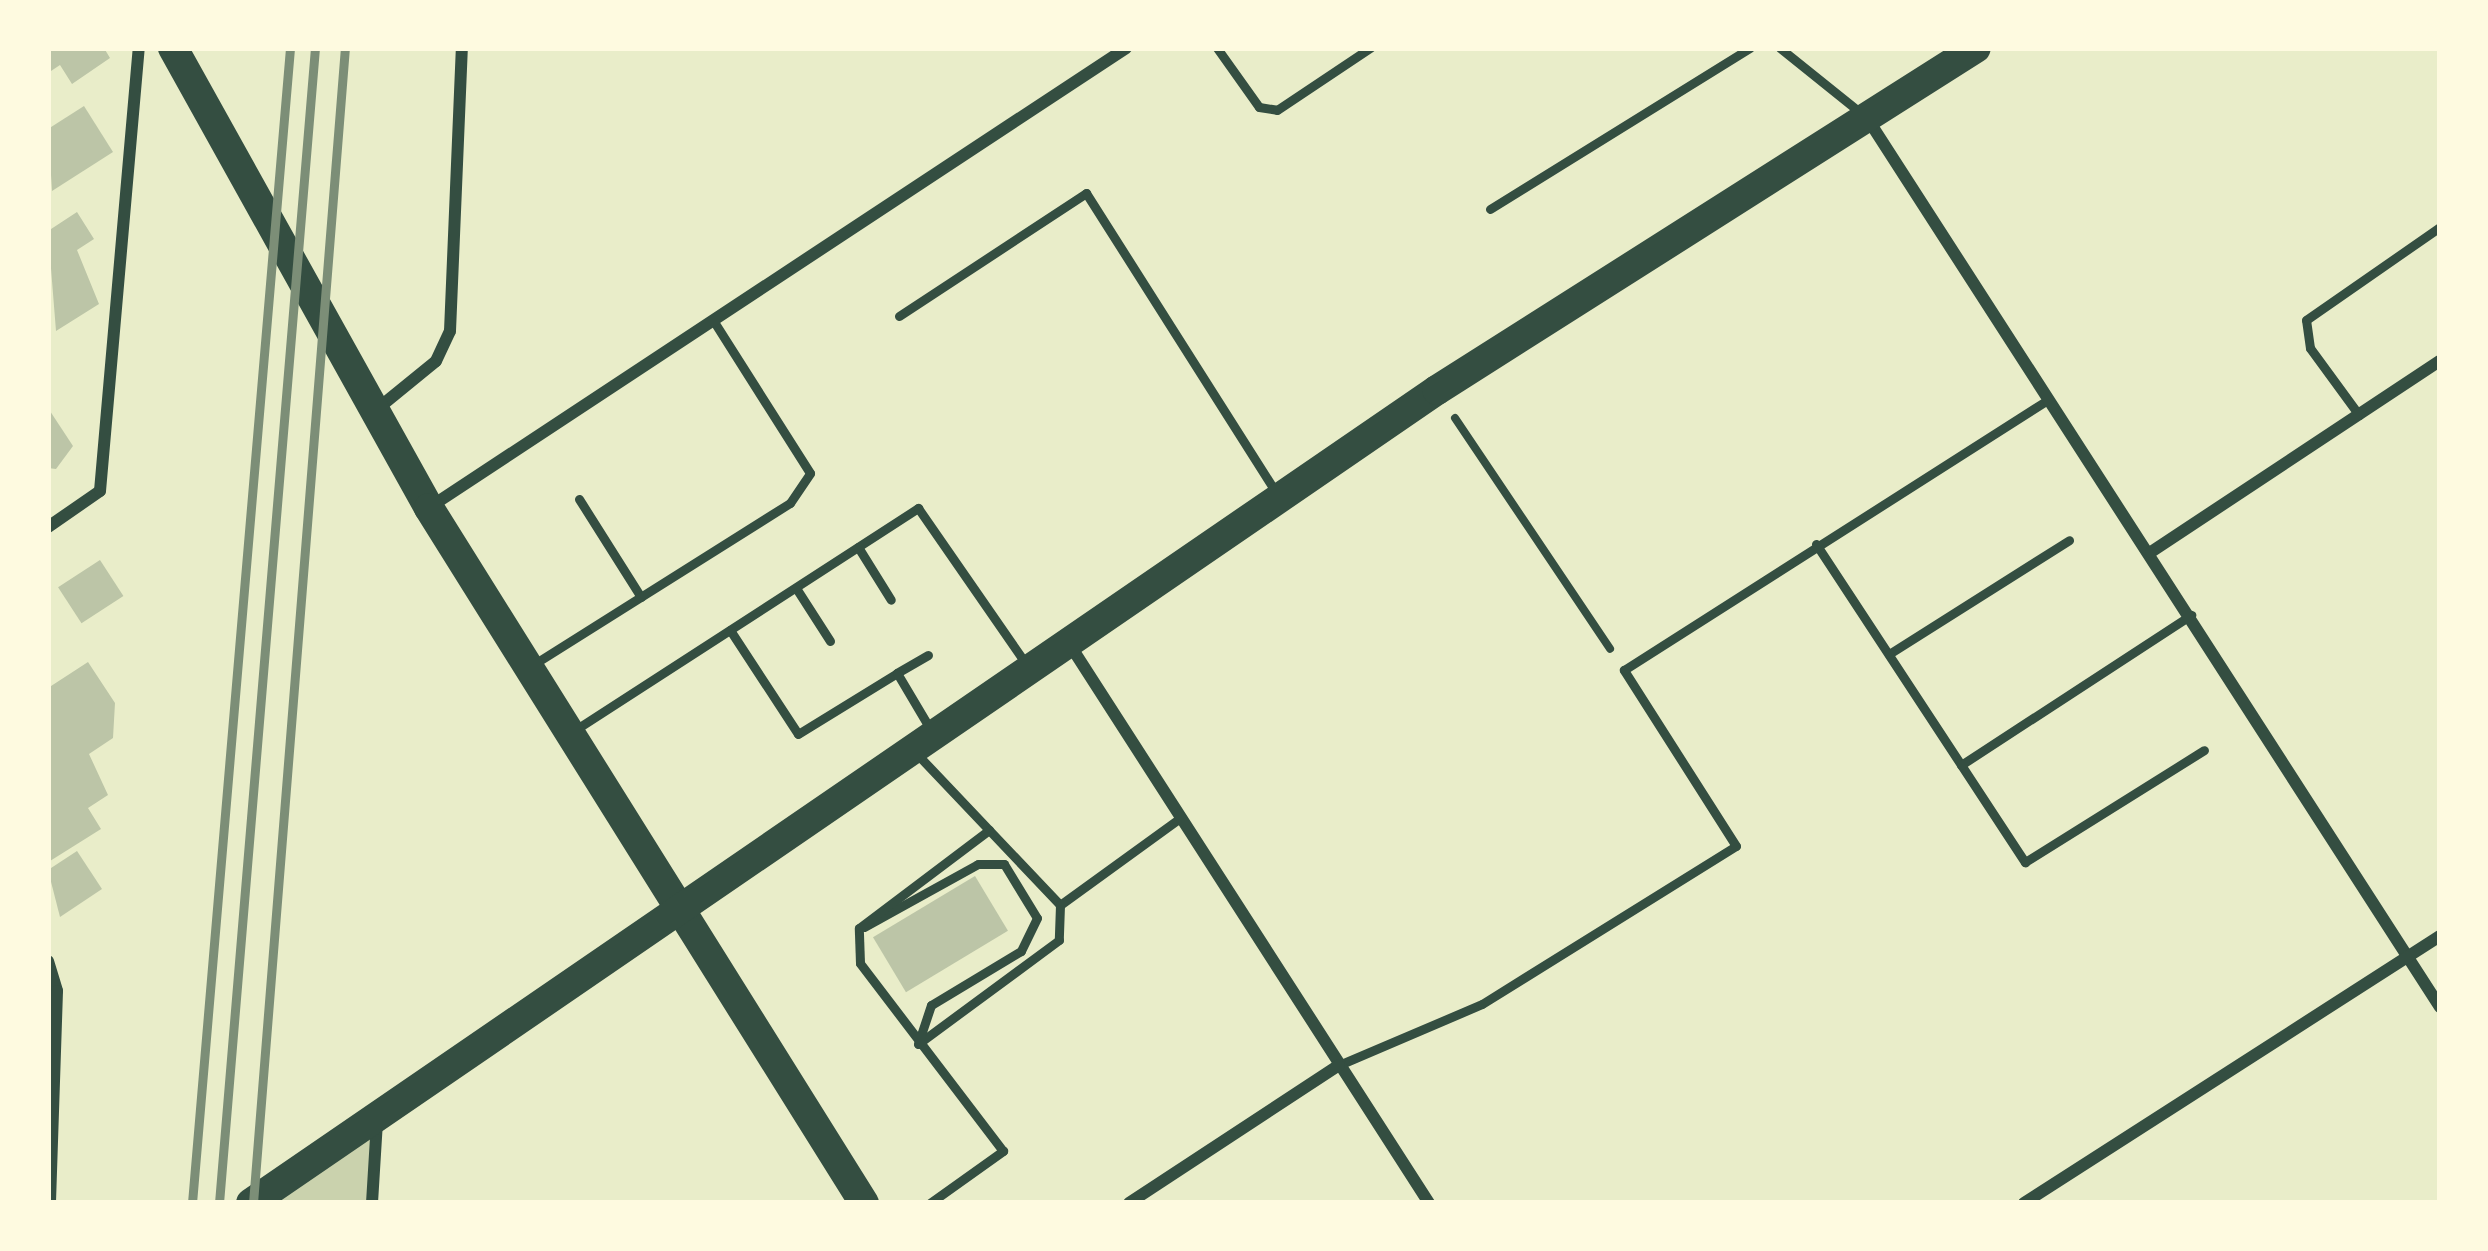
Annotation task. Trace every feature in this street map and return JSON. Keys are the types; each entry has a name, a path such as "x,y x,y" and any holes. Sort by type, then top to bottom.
{"main road":[{"path":"173,48 429,508 674,912 863,1203"},
{"path":"251,1203 377,1121 1437,390 1976,48"}],"street":[{"path":"48,527 100,491 139,48"},
{"path":"375,411 436,362 450,331 462,48"},
{"path":"429,508 1126,48"},
{"path":"1866,117 2046,401 2151,552 2440,1007"},
{"path":"2151,552 2440,361"},
{"path":"1070,645 1429,1203"},
{"path":"2024,1203 2440,936"},
{"path":"48,961 57,991 50,1203"},
{"path":"1129,1203 1339,1065"},
{"path":"371,1203 377,1121"}],"lane":[{"path":"1216,48 1259,107 1277,110 1370,48"},
{"path":"1490,209 1750,48"},
{"path":"1780,48 1866,117"},
{"path":"899,316 1086,193 1280,500"},
{"path":"2360,415 2309,348 2306,320 2440,227"},
{"path":"527,668 790,503 810,473 713,320"},
{"path":"1339,1065 1482,1004 1736,846 1624,670 2046,401"},
{"path":"579,499 641,597"},
{"path":"568,735 918,508 1031,671"},
{"path":"1889,654 2068,540"},
{"path":"1816,544 2025,862 2204,750"},
{"path":"858,547 891,600"},
{"path":"796,587 830,640"},
{"path":"1961,765 2191,615"},
{"path":"730,630 798,734 928,655"},
{"path":"897,673 924,744 989,830 1060,905 1059,940 918,1044"},
{"path":"1060,905 1180,818"},
{"path":"860,928 989,830"},
{"path":"860,928 978,864 1004,864 1037,919 1021,951 931,1005 918,1044"},
{"path":"860,928 860,963 1003,1151 929,1203"}],"path":[{"path":"1437,390 1624,670"}],"green space":[{"path":"371,1118 371,1203 236,1203 348,1129"}],"building":[{"path":"48,48 104,48 110,58 72,84 60,65 48,73"},
{"path":"84,106 113,152 52,191 48,129"},
{"path":"77,212 94,239 77,250 99,304 56,331 48,231"},
{"path":"48,408 73,446 56,469 48,468"},
{"path":"100,560 123,596 81,623 58,587"},
{"path":"88,662 115,703 113,738 89,754 108,795 88,808 101,829 50,861 48,688"},
{"path":"77,851 102,889 60,917 48,870"},
{"path":"975,876 1008,931 906,992 873,937"}],"railway":[{"path":"192,1203 290,48"},
{"path":"219,1203 315,48"},
{"path":"253,1203 345,48"}]}
